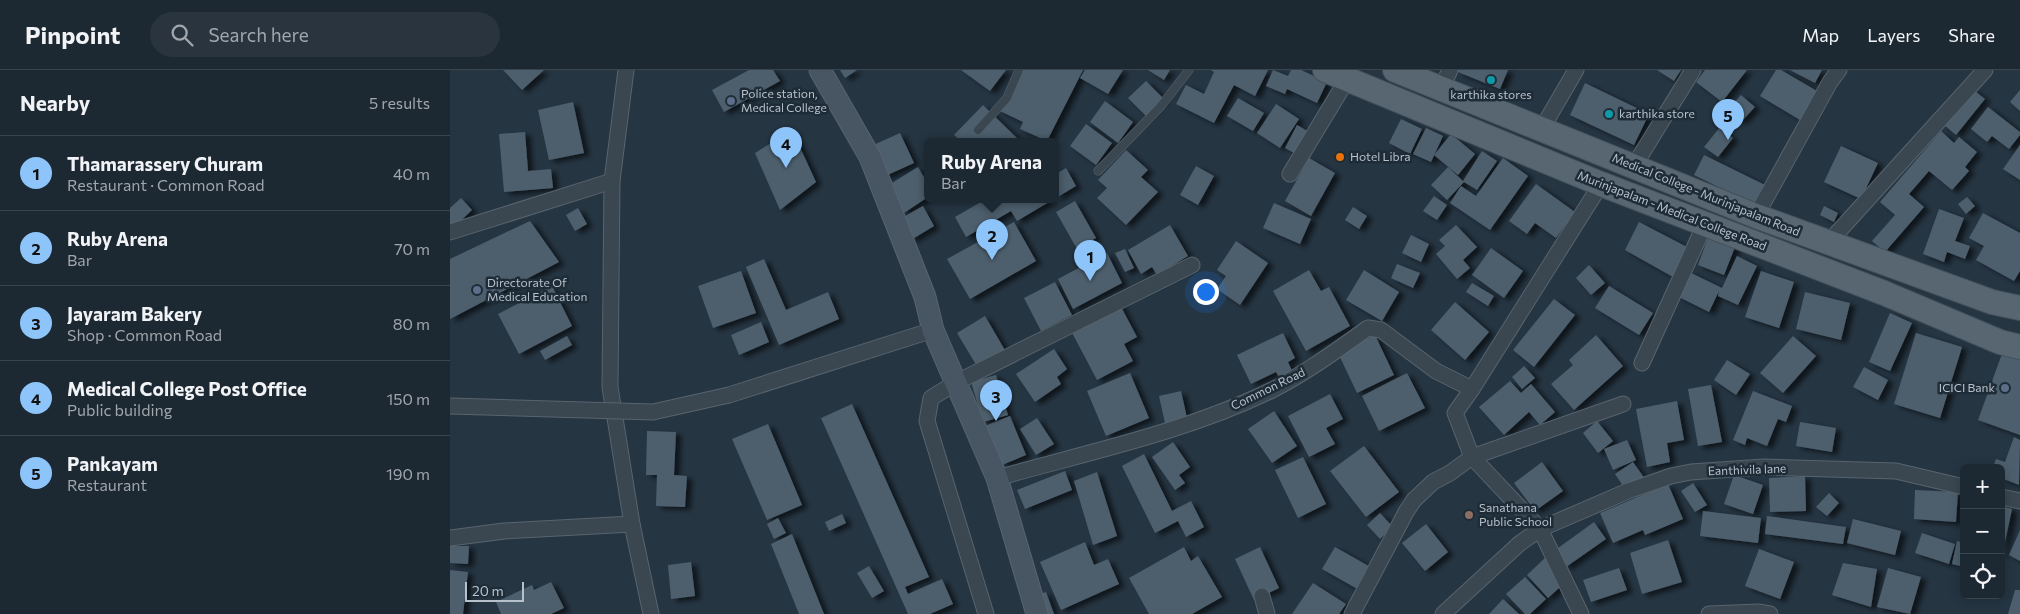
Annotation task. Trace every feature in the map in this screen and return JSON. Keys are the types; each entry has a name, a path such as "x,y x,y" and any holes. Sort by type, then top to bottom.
{"main road":[{"path":"820,70 870,157 925,297 933,330 997,478 1037,614"},
{"name":"Murinjapalam - Medical College Road","path":"1325,70 1602,184 1884,293 2000,342 2020,347"},
{"name":"Medical College - Murinjapalam Road","path":"1396,70 1446,79 1542,130 1756,216 1992,302 2020,308"}],"street":[{"path":"626,70 612,181 610,387 632,524 651,614"},
{"path":"1542,130 1576,70"},
{"path":"1634,166 1693,70"},
{"path":"1756,216 1830,82 1839,70"},
{"path":"1828,243 1985,70"},
{"path":"1290,174 1348,78"},
{"path":"450,232 612,181"},
{"path":"1580,614 1540,529 1472,457 1455,413 1602,184"},
{"path":"1642,363 1705,224"},
{"path":"986,614 927,421 931,398 957,382 1192,265"},
{"name":"Common Road","path":"997,478 1191,424 1271,391 1302,374 1368,328 1381,330 1436,371 1472,389"},
{"path":"450,406 653,412 729,395 933,330"},
{"path":"1352,614 1414,500 1433,482 1450,473 1472,457 1623,404"},
{"name":"Eanthivila lane","path":"1443,614 1518,544 1540,529 1671,476 1690,472 1764,467 1896,471 1960,486"},
{"path":"2005,497 2020,501"},
{"path":"450,538 504,531 632,524"},
{"path":"1262,596 1267,614"},
{"path":"1708,614 1770,614"}],"lane":[{"path":"978,130 1007,98 1018,70"},
{"path":"1098,171 1160,106 1188,70"}],"building":[{"path":"503,70 544,70 522,90"},
{"name":"Police station, Medical College","path":"749,70 773,70 780,81 724,112 712,90"},
{"path":"840,70 857,70 845,78"},
{"path":"961,70 1006,70 990,91"},
{"path":"1019,70 1083,70 1049,138 1040,138 1020,129 1023,122 998,110"},
{"path":"1085,70 1123,70 1108,94 1080,78"},
{"path":"1148,70 1170,70 1164,80"},
{"path":"1211,70 1268,70 1255,96 1234,85 1214,123 1176,104 1186,85 1204,94 1214,72"},
{"path":"1273,70 1288,76 1291,70 1301,70 1327,82 1317,103 1287,89 1285,94 1266,86"},
{"name":"karthika stores","path":"1458,70 1508,70 1500,89 1458,72"},
{"path":"1657,70 1681,70 1674,81"},
{"path":"1705,70 1747,70 1722,102 1696,82"},
{"path":"1776,70 1781,70 1817,91 1800,120 1760,96"},
{"path":"1790,70 1822,70 1815,83"},
{"path":"1146,81 1163,98 1146,116 1128,98"},
{"name":"karthika store","path":"1585,83 1649,114 1634,145 1570,115"},
{"path":"1971,88 1985,99 1956,135 1943,124"},
{"path":"2020,90 2020,111 2010,102"},
{"path":"1741,95 1755,107 1741,122 1727,111"},
{"path":"1238,98 1264,113 1253,131 1227,116"},
{"path":"1105,101 1133,122 1118,143 1090,122"},
{"path":"573,102 584,153 549,160 538,110"},
{"path":"1276,104 1299,119 1280,148 1257,133"},
{"path":"983,105 1017,138 958,138 954,135"},
{"path":"1988,107 2020,132 2020,135 2009,149 1992,136 1987,142 1971,129"},
{"path":"1401,119 1422,129 1410,154 1389,143"},
{"path":"1086,124 1112,143 1096,165 1070,146"},
{"path":"1297,125 1309,132 1296,154 1285,148"},
{"path":"1720,127 1733,138 1718,157 1704,147"},
{"path":"1426,128 1443,136 1431,162 1413,154"},
{"path":"792,130 816,182 780,210 755,153"},
{"path":"1941,131 1954,143 1959,137 1977,152 1965,167 1969,171 1952,190 1929,171 1909,194 1924,207 1885,252 1872,241 1895,215 1880,202"},
{"path":"525,132 528,171 551,169 553,188 504,192 499,134"},
{"path":"900,133 914,163 883,177 869,147"},
{"path":"1451,134 1475,154 1458,175 1434,155"},
{"path":"2020,145 2020,180 2003,169"},
{"path":"1841,146 1878,163 1861,199 1824,182"},
{"path":"1126,150 1148,170 1141,177 1158,192 1126,225 1097,198 1107,188 1098,180"},
{"path":"1482,151 1497,161 1477,190 1464,182 1447,200 1431,185 1448,167 1463,181"},
{"path":"1704,155 1767,186 1757,206 1694,175"},
{"path":"1309,158 1335,173 1311,216 1285,201"},
{"path":"1503,158 1528,176 1490,230 1450,203 1461,186 1476,196"},
{"path":"1196,166 1214,176 1198,205 1180,195"},
{"path":"918,167 924,177 924,200 904,213 887,186"},
{"path":"1066,168 1076,186 1059,196 1059,172"},
{"path":"1536,184 1575,212 1556,238 1535,223 1527,234 1509,221"},
{"path":"1434,196 1447,205 1437,220 1423,211"},
{"path":"1967,197 1975,206 1966,214 1958,204"},
{"path":"461,198 472,210 450,231 450,208"},
{"path":"1075,201 1096,238 1077,249 1056,212"},
{"path":"979,203 1047,203 1017,221 1011,211 966,237 955,217"},
{"path":"1274,203 1311,219 1300,244 1263,228"},
{"path":"923,206 934,226 911,240 900,219"},
{"path":"1824,206 1838,213 1834,222 1820,215"},
{"path":"1353,207 1367,216 1359,229 1345,220"},
{"path":"578,208 587,224 575,231 566,215"},
{"path":"1939,209 1964,218 1955,241 1970,246 1965,259 1947,252 1944,262 1923,254"},
{"path":"1983,213 2020,233 2020,271 2014,281 1976,260 1984,246 1969,238"},
{"name":"Directorate Of Medical Education","path":"530,221 559,262 450,319 450,259"},
{"path":"1014,222 1036,261 970,299 947,259"},
{"path":"1639,222 1687,247 1673,277 1625,250"},
{"path":"1170,225 1188,256 1157,275 1152,267 1141,274 1128,250"},
{"path":"1456,225 1477,247 1463,260 1470,268 1457,279 1436,254 1445,246 1439,240"},
{"path":"1710,232 1737,242 1724,275 1698,265"},
{"path":"1411,235 1429,244 1421,262 1402,253"},
{"path":"1236,241 1268,263 1240,305 1217,289 1226,276 1217,270"},
{"path":"1491,248 1523,271 1504,298 1472,275"},
{"path":"1125,249 1134,268 1125,272 1115,253"},
{"path":"1107,253 1122,283 1073,309 1058,279"},
{"path":"1737,256 1757,266 1738,305 1718,296 1719,291 1709,312 1677,296 1689,272 1722,288"},
{"path":"764,259 786,310 828,292 839,319 779,345 746,267"},
{"path":"1397,264 1420,273 1413,288 1391,278"},
{"path":"1589,265 1605,283 1591,295 1576,278"},
{"path":"1309,270 1321,291 1329,287 1350,326 1306,351 1273,291"},
{"path":"1364,270 1399,292 1382,321 1346,300"},
{"path":"741,271 756,313 713,328 698,286"},
{"path":"1761,271 1794,282 1779,328 1745,317"},
{"path":"1055,282 1072,315 1041,331 1024,298"},
{"path":"1472,283 1494,296 1488,306 1466,292"},
{"path":"552,286 572,326 519,354 498,314"},
{"path":"1609,286 1653,313 1639,335 1595,308"},
{"path":"1805,292 1850,303 1841,340 1796,329"},
{"path":"1554,299 1575,315 1534,367 1513,350"},
{"path":"1455,302 1489,332 1465,360 1431,330"},
{"path":"1119,303 1137,337 1124,344 1133,361 1097,380 1070,329"},
{"path":"1890,313 1912,323 1890,371 1869,362"},
{"path":"985,316 1006,352 978,368 957,333"},
{"path":"761,322 769,342 739,355 731,335"},
{"path":"1283,333 1295,358 1288,362 1293,373 1280,379 1276,372 1251,384 1237,355"},
{"path":"1916,333 1962,347 1940,418 1894,404"},
{"path":"1375,335 1394,375 1357,393 1338,353"},
{"path":"1596,335 1623,366 1574,410 1551,384 1573,365 1569,360"},
{"path":"567,336 572,345 545,360 540,351"},
{"path":"1793,336 1816,356 1783,393 1760,373"},
{"path":"1054,349 1067,369 1057,377 1061,384 1035,402 1016,374"},
{"name":"ICICI Bank","path":"2003,351 2020,357 2020,435 1978,420"},
{"path":"1727,360 1750,374 1736,395 1714,380"},
{"path":"1524,366 1535,378 1522,389 1512,377"},
{"path":"1864,367 1888,380 1878,400 1853,387"},
{"path":"1130,373 1149,418 1106,436 1087,391"},
{"path":"1407,373 1425,408 1379,431 1362,396"},
{"path":"996,375 1008,415 983,422 971,382"},
{"path":"1510,381 1521,393 1531,384 1555,412 1540,425 1529,412 1504,435 1479,407"},
{"path":"1711,385 1722,442 1698,446 1688,389"},
{"path":"1181,391 1187,418 1165,423 1159,396"},
{"path":"1753,391 1792,406 1786,422 1778,419 1767,446 1747,438 1745,445 1733,440"},
{"path":"1330,394 1343,419 1326,428 1335,444 1309,457 1288,416"},
{"path":"1677,401 1684,440 1667,443 1670,462 1647,467 1636,409"},
{"path":"852,404 929,577 905,587 908,594 942,579 953,604 930,614 908,614 821,418"},
{"path":"1274,411 1297,446 1272,463 1248,429"},
{"path":"1010,416 1026,455 1002,465 985,426"},
{"path":"1037,418 1054,444 1036,455 1020,429"},
{"path":"1597,421 1613,441 1598,453 1583,433"},
{"path":"1800,422 1836,428 1832,452 1796,446"},
{"path":"768,424 802,505 767,520 732,439"},
{"path":"647,431 676,432 674,475 687,476 685,507 656,506 657,475 646,475"},
{"path":"2014,437 2020,440 2019,485 2005,480 2005,464 1994,464 1996,459 2005,462"},
{"path":"1627,440 1636,460 1613,470 1604,449"},
{"path":"1173,442 1190,467 1179,475 1185,483 1175,490 1152,457"},
{"path":"1364,446 1399,492 1366,517 1330,471"},
{"path":"1144,454 1172,511 1191,501 1204,527 1186,537 1178,521 1155,533 1122,466"},
{"path":"1303,457 1326,504 1298,518 1275,470"},
{"path":"1542,462 1563,491 1535,511 1514,483"},
{"path":"1633,462 1650,486 1631,498 1615,474"},
{"path":"1065,471 1072,490 1025,509 1017,490"},
{"path":"1097,472 1117,536 1093,545 1074,481"},
{"path":"1734,475 1763,485 1753,514 1724,504"},
{"path":"1805,476 1806,511 1770,512 1769,478"},
{"path":"1693,483 1707,505 1695,512 1681,491"},
{"path":"1668,484 1683,519 1645,535 1643,530 1613,543 1600,513"},
{"path":"1915,490 1958,492 1956,522 1914,519"},
{"path":"1829,493 1839,503 1827,516 1816,507"},
{"path":"2005,507 2012,509 2005,542"},
{"path":"1703,511 1761,518 1758,543 1700,536"},
{"path":"1380,513 1393,527 1380,539 1367,525"},
{"path":"842,514 846,523 829,531 825,522"},
{"path":"1767,516 1846,527 1843,544 1765,534"},
{"path":"778,518 786,533 774,539 767,524"},
{"path":"1853,519 1901,531 1895,555 1847,543"},
{"path":"1594,522 1606,539 1566,567 1554,551"},
{"path":"1426,524 1448,552 1425,571 1402,543"},
{"path":"2020,530 2020,561 2009,555"},
{"path":"1922,533 1955,544 1949,564 1915,553"},
{"path":"792,534 824,614 799,614 771,544"},
{"path":"1668,540 1682,582 1642,594 1630,553"},
{"path":"1957,541 1960,542 1960,566 1952,564"},
{"path":"1085,542 1094,565 1108,559 1119,584 1061,610 1040,562"},
{"path":"450,546 469,546 468,564 450,563"},
{"path":"1184,547 1191,561 1198,556 1222,597 1192,614 1149,614 1129,578"},
{"path":"1260,547 1279,588 1254,600 1235,559"},
{"path":"1335,547 1374,569 1361,591 1322,569"},
{"path":"1759,549 1794,562 1780,599 1745,586"},
{"path":"1547,556 1569,579 1548,598 1527,575"},
{"path":"691,562 695,596 671,599 668,565"},
{"path":"1843,563 1877,569 1871,607 1832,595"},
{"path":"869,566 884,591 872,598 857,573"},
{"path":"1619,568 1627,590 1591,602 1583,580"},
{"path":"1888,568 1921,577 1910,614 1877,607"},
{"path":"450,570 468,572 463,614 450,614"},
{"path":"1525,577 1546,599 1530,614 1525,614 1506,594"},
{"path":"551,582 564,608 551,614 501,614 496,602 532,585 534,590"},
{"path":"1313,583 1346,604 1339,614 1292,614"},
{"path":"2015,590 2020,590 2020,614 2008,614"},
{"path":"1046,592 1054,614 1047,614 1040,594"},
{"path":"1503,599 1519,614 1489,614"}],"place":[{"name":"karthika stores","path":"1491,80"},
{"name":"Police station, Medical College","path":"731,101"},
{"name":"karthika store","path":"1609,114"},
{"name":"Pankayam","path":"1728,140"},
{"name":"Hotel Libra","path":"1340,157"},
{"name":"Medical College Post Office","path":"786,168"},
{"name":"Ruby Arena","path":"992,260"},
{"name":"Thamarassery Churam","path":"1090,281"},
{"name":"Directorate Of Medical Education","path":"477,290"},
{"name":"ICICI Bank","path":"2005,388"},
{"name":"Jayaram Bakery","path":"996,421"},
{"name":"Sanathana Public School","path":"1469,515"}]}
